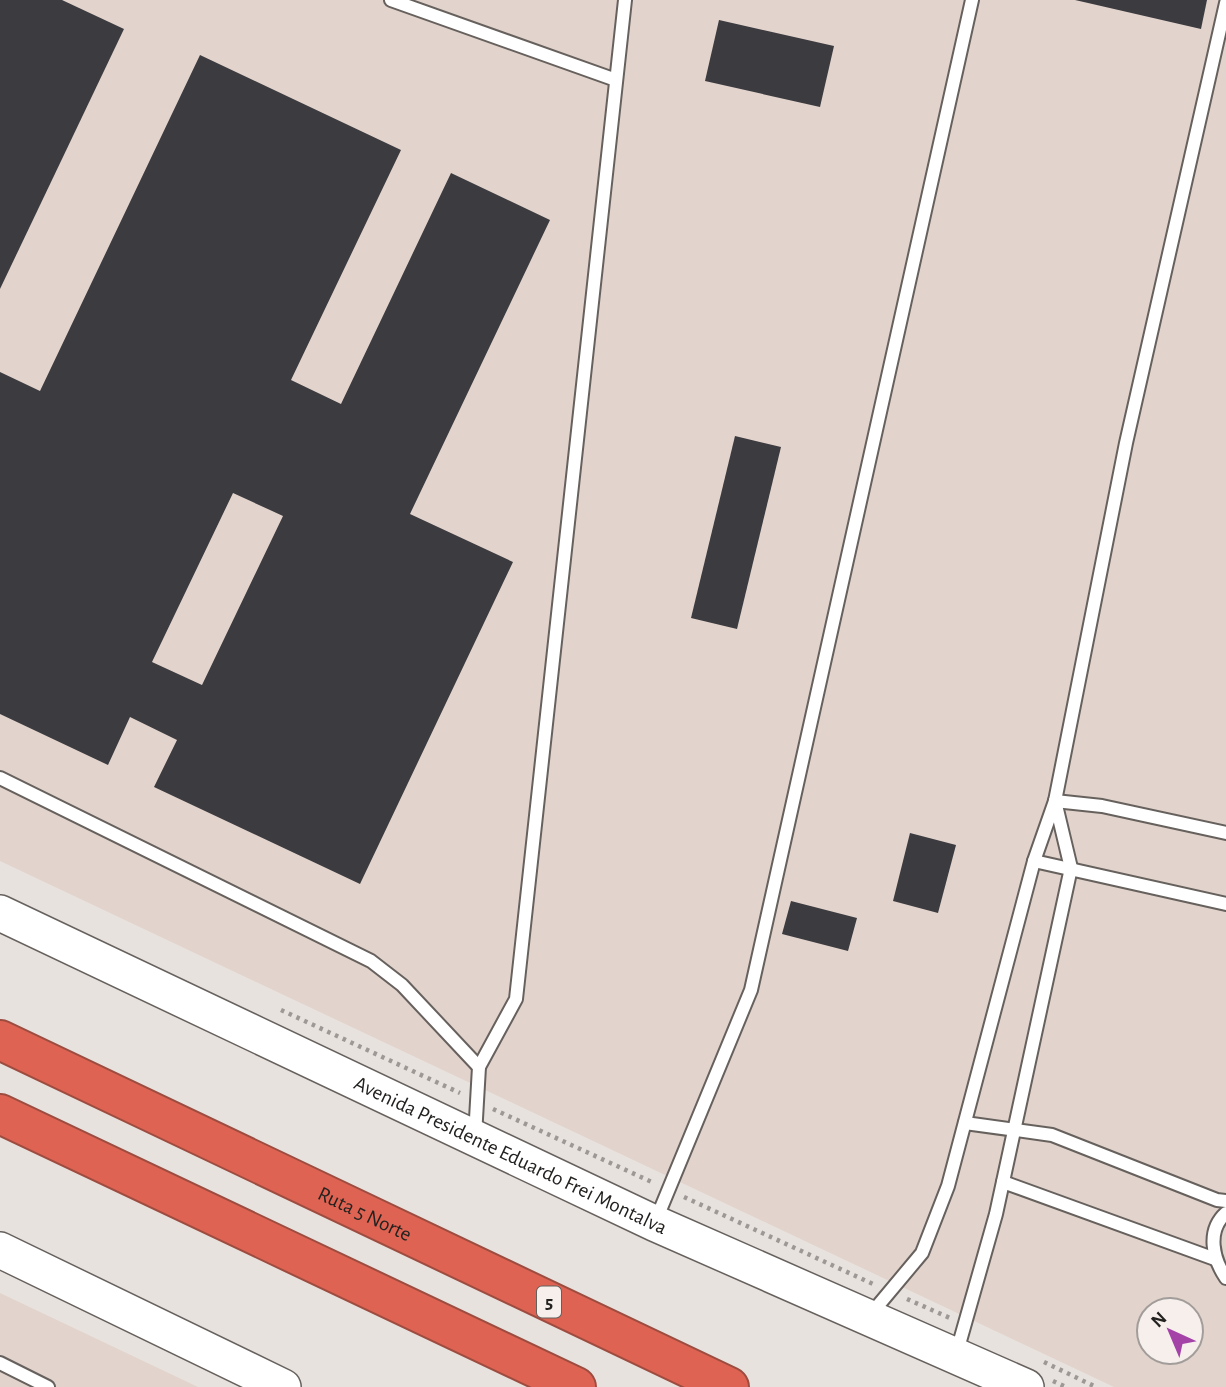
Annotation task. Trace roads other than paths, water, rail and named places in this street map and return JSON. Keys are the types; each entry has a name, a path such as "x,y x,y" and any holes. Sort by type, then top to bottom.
{"highway":[{"path":"0,1012 88,1082"},
{"name":"Ruta 5 Norte","path":"0,1040 729,1385"},
{"path":"0,1114 553,1379 576,1387"}],"street":[{"name":"Avenida Presidente Eduardo Frei Montalva","path":"0,914 654,1223 879,1304 1032,1373"},
{"path":"0,1250 274,1385"}],"lane":[{"path":"391,0 616,80"},
{"path":"475,1140 479,1067 516,999 625,0"},
{"path":"654,1223 751,990 972,0"},
{"path":"879,1304 922,1253 948,1186 1034,861 1055,801 1126,443 1226,3"},
{"path":"0,778 371,961 402,985 479,1067"},
{"path":"1055,801 1102,806 1226,833"},
{"path":"961,1340 1016,1129 1071,869 1055,801"},
{"path":"1034,861 1226,904"},
{"path":"965,1123 1052,1135 1217,1200 1226,1201"},
{"path":"1003,1182 1215,1259"},
{"path":"1226,1213 1213,1237 1215,1259 1226,1278"},
{"path":"0,1363 48,1387"}]}
